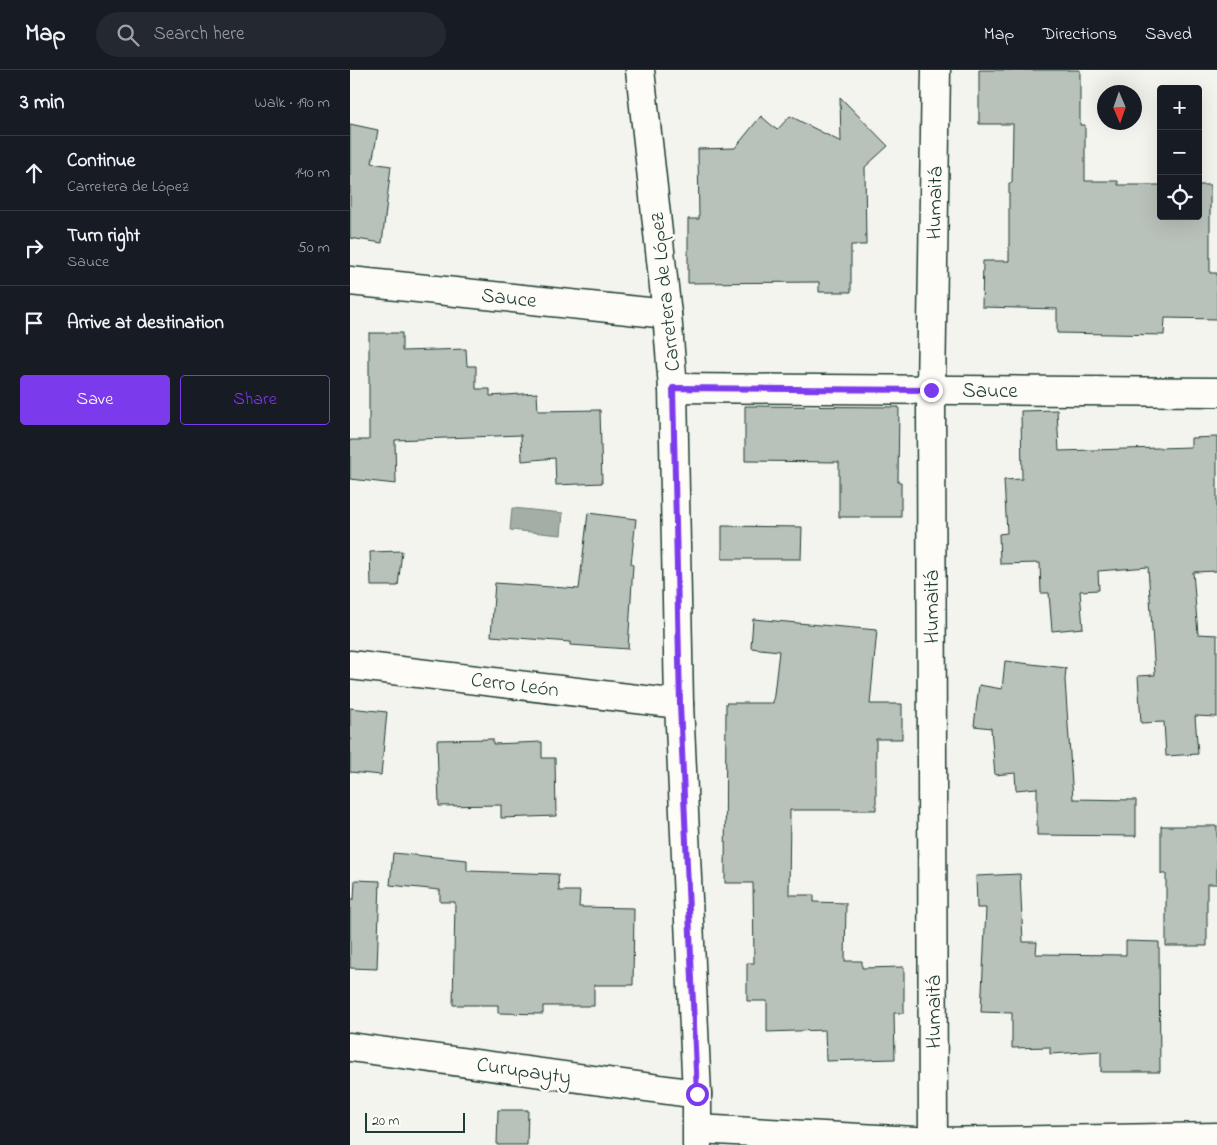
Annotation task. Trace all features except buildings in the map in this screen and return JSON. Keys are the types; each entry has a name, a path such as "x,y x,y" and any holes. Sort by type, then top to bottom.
{"street":[{"name":"Carretera de López","path":"640,70 667,314 673,388 680,704 698,1137"},
{"name":"Humaitá","path":"933,1144 931,390 936,70"},
{"name":"Sauce","path":"350,281 667,314"},
{"name":"Sauce","path":"673,388 1217,392"},
{"name":"Cerro León","path":"350,665 680,704"},
{"name":"Curupayty","path":"350,1047 697,1094"},
{"path":"698,1137 933,1144 1217,1137"}],"shaded area":[{"path":"512,508 563,513 561,535 510,530"}],"route":[{"path":"697,1094 680,704 673,388 931,390"}]}
